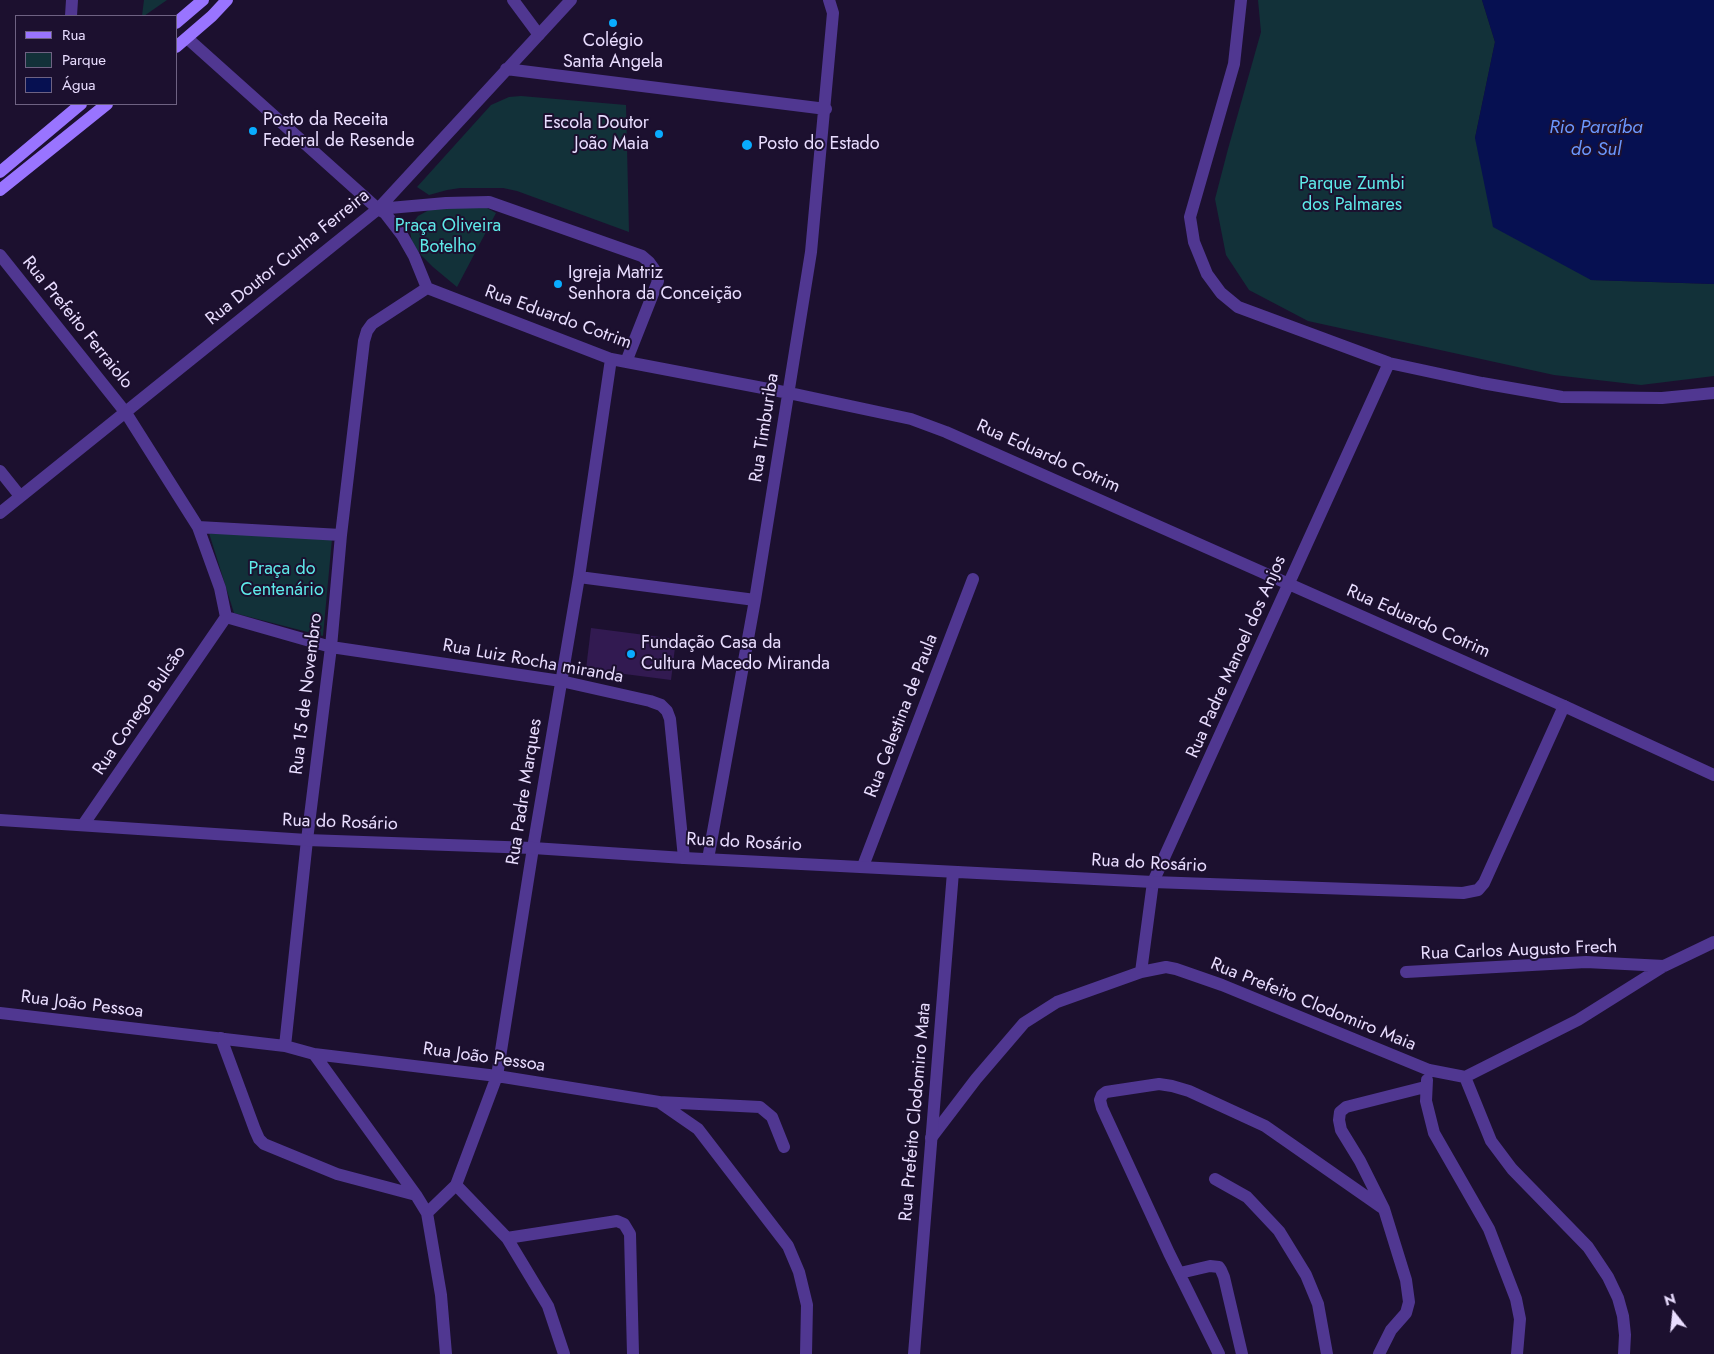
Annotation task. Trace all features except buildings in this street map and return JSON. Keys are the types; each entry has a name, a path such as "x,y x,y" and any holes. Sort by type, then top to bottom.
{"main road":[{"path":"178,20 203,0"},
{"path":"178,45 212,16 227,0"},
{"path":"212,16 238,0"},
{"path":"0,190 106,105"},
{"path":"0,172 75,106"}],"street":[{"path":"71,15 72,0"},
{"path":"513,0 539,35"},
{"name":"Rua Doutor Cunha Ferreira","path":"0,513 378,209 571,0"},
{"name":"Rua Timburiba","path":"708,859 755,600 812,252 833,13 829,0"},
{"path":"1241,0 1234,64 1190,217 1194,242 1207,274 1220,294 1238,307 1388,363 1482,383 1562,397 1662,398 1714,393"},
{"path":"187,38 378,209 386,213 414,256 427,288"},
{"path":"506,69 826,108"},
{"path":"75,106 81,126"},
{"path":"378,209 446,203 489,202 555,227 634,253 649,262 654,269 658,281 657,287 626,362"},
{"name":"Rua Prefeito Ferraiolo","path":"0,255 126,412 198,527 220,588 226,616"},
{"name":"Rua Eduardo Cotrim","path":"427,288 611,359 789,393 911,419 946,432 1290,583 1714,775"},
{"name":"Rua 15 de Novembro","path":"285,1046 364,341 367,331 372,324 427,288"},
{"name":"Rua Padre Marques","path":"427,1213 456,1185 498,1076 533,848 579,578 611,359"},
{"name":"Rua Padre Manoel dos Anjos","path":"1141,972 1153,882 1388,363"},
{"path":"0,471 20,496"},
{"path":"198,527 342,535"},
{"path":"579,578 755,600"},
{"name":"Rua Celestina de Paula","path":"863,866 973,579"},
{"path":"226,616 331,647"},
{"name":"Rua Conego Bulcão","path":"83,826 226,616"},
{"name":"Rua Luiz Rocha miranda","path":"331,647 561,681 661,705 667,711 670,719 684,858"},
{"name":"Rua do Rosário","path":"0,820 307,840 533,848 684,858 1153,882 1463,893 1478,890 1484,883 1564,706"},
{"name":"Rua Prefeito Clodomiro Mata","path":"914,1354 953,872"},
{"path":"1624,1354 1623,1316 1618,1298 1608,1277 1588,1247 1512,1169 1491,1141 1465,1077 1578,1020 1664,966 1714,942"},
{"name":"Rua Carlos Augusto Frech","path":"1406,972 1586,962 1664,966"},
{"name":"Rua Prefeito Clodomiro Maia","path":"931,1138 976,1079 1024,1023 1057,1002 1141,972 1166,967 1231,989 1429,1070 1465,1077"},
{"name":"Rua João Pessoa","path":"0,1013 285,1046 314,1054 498,1076 658,1102 698,1129 788,1246 799,1272 806,1305 806,1354"},
{"path":"221,1038 254,1130 258,1139 264,1144 337,1174 416,1194"},
{"path":"314,1054 416,1194 427,1213 441,1295 446,1354"},
{"path":"1429,1070 1425,1087 1426,1101 1434,1133 1489,1229 1516,1299 1520,1319 1517,1354"},
{"path":"1219,1354 1102,1108 1100,1100 1102,1095 1106,1092 1150,1085 1172,1086 1189,1091 1265,1126 1384,1209"},
{"path":"1379,1354 1391,1330 1406,1314 1409,1302 1406,1280 1384,1209 1342,1130 1339,1120 1340,1112 1346,1107 1425,1087"},
{"path":"658,1102 760,1107 772,1117 784,1147"},
{"path":"1216,1179 1247,1197 1279,1231 1306,1275 1318,1304 1328,1354"},
{"path":"456,1185 507,1238 548,1306 564,1354"},
{"path":"507,1238 617,1221 624,1224 630,1234 633,1354"},
{"path":"1180,1273 1218,1267 1224,1278 1242,1354"}],"green space":[{"path":"144,0 167,0 145,15 142,15"},
{"name":"Parque Zumbi dos Palmares","path":"1258,0 1482,0 1495,42 1475,138 1591,280 1714,284 1714,376 1641,385 1554,375 1308,321 1249,290 1226,255 1215,199 1261,32"},
{"path":"521,96 626,105 629,232 517,191 503,188 460,188 429,195 417,187 491,105 509,97"},
{"name":"Praça Oliveira Botelho","path":"487,208 496,213 457,287 421,255 412,243 410,230 418,216 431,209"},
{"name":"Praça do Centenário","path":"209,533 332,539 323,636 234,613"}],"water":[{"name":"Rio Paraíba do Sul","path":"1482,0 1714,0 1714,284 1591,280 1493,227 1475,138 1495,42"}],"place":[{"name":"Colégio Santa Angela","path":"613,23"},
{"name":"Posto da Receita Federal de Resende","path":"253,131"},
{"name":"Escola Doutor João Maia","path":"659,134"},
{"name":"Posto do Estado","path":"747,145"},
{"name":"Igreja Matriz Senhora da Conceição","path":"558,284"},
{"name":"Fundação Casa da Cultura Macedo Miranda","path":"631,654"}]}
